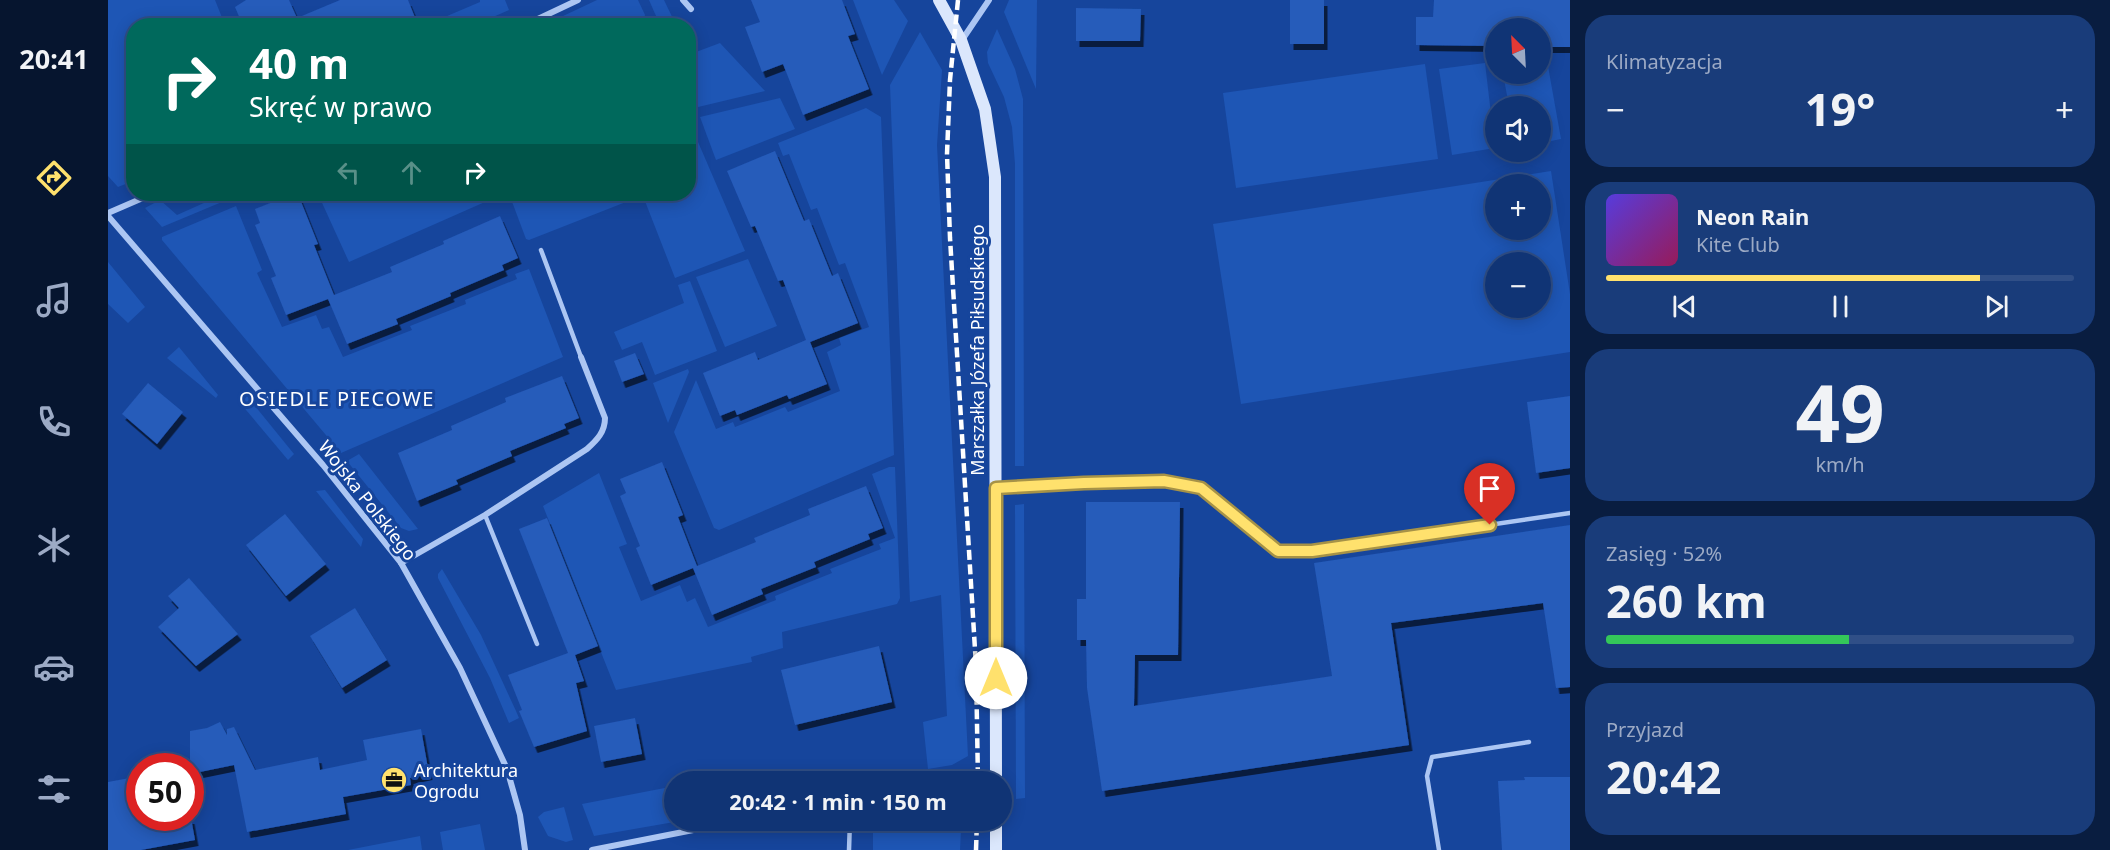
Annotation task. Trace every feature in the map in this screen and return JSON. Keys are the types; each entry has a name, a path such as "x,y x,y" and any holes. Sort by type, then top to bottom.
{"main road":[{"name":"Marszałka Józefa Piłsudskiego","path":"939,0 961,40 985,109 995,177 996,771"},
{"path":"996,831 996,850"}],"street":[{"path":"540,18 578,0"},
{"path":"683,0 691,9"},
{"path":"961,40 989,0"},
{"path":"108,214 137,201"},
{"name":"Wojska Polskiego","path":"108,214 323,465 401,563 460,668 507,769 520,815 525,850"},
{"path":"401,563 485,514 587,449 601,434 605,428 605,418 581,357"},
{"path":"592,850 614,848 693,831"}],"lane":[{"path":"541,250 581,357"},
{"path":"996,488 1164,481 1201,488 1278,551 1287,552 1312,551 1570,513"},
{"path":"485,514 537,644"},
{"path":"1439,850 1427,776 1432,757 1529,742"},
{"path":"849,850 850,831"}],"shaded area":[{"path":"108,0 215,0 222,18 126,18 126,184 118,187 108,176"},
{"path":"480,0 505,0 509,10 491,18 442,18 480,2"},
{"path":"597,0 638,0 645,15 644,18 559,18"},
{"path":"649,0 664,0 673,18 657,18"},
{"path":"853,0 894,0 908,21 882,75"},
{"path":"1009,0 1037,0 1036,89 1004,12"},
{"path":"997,29 1015,69 1023,99 1024,466 1015,466 1015,164 1012,127 1004,97 988,63 987,52"},
{"path":"920,32 942,70 937,145 968,756 952,765 928,769 923,722 947,716 941,595 910,602 890,85"},
{"path":"720,43 765,91 696,108 696,52"},
{"path":"1485,63 1485,84 1487,84 1489,96 1485,96 1485,150 1452,155 1439,69"},
{"path":"1425,64 1438,159 1236,188 1223,93"},
{"path":"1551,83 1561,139 1551,141 1551,96 1507,96 1505,84"},
{"path":"780,98 795,129 716,160 700,117"},
{"path":"866,108 881,117 894,455 719,530 714,528 674,432 696,380 716,429 733,422 735,427 785,407 788,412 840,391 827,352 841,345 839,338 869,327 845,263 839,265 817,208 811,210 789,154 783,156 778,143"},
{"path":"696,137 745,251 675,278 645,201 696,201"},
{"path":"1551,171 1570,294 1570,352 1241,404 1213,224 1485,181 1485,240 1551,240 1551,174 1532,174"},
{"path":"161,201 177,215 208,201 224,201 162,227 145,208"},
{"path":"321,201 487,201 349,262"},
{"path":"512,201 628,201 529,240 526,239"},
{"path":"236,206 262,270 257,273 282,327 316,315 322,329 329,327 343,357 412,330 410,326 466,304 465,300 517,279 515,274 529,269 563,357 341,453 162,240 162,237"},
{"path":"748,259 777,326 725,347 696,277"},
{"path":"108,262 145,307 128,323 108,304"},
{"path":"690,281 717,351 655,375 642,342 622,350 614,332 684,303 678,285"},
{"path":"179,347 218,395 216,398 167,358"},
{"path":"688,369 689,372 668,423 653,383"},
{"path":"247,396 294,454 288,460 241,404"},
{"path":"359,454 418,529 409,531 401,528 347,461"},
{"path":"895,467 900,598 897,604 782,632 783,648 751,657 752,662 616,690 543,506 599,473 627,544 619,547 641,601 680,585 687,602 695,598 708,627 776,600 775,596 832,573 830,569 881,549 879,544 895,538 872,474"},
{"path":"325,490 363,539 361,547 316,491"},
{"path":"1024,504 1025,798 1016,799 1015,505"},
{"path":"442,569 481,635 516,711 519,718 509,723 490,678 438,578"},
{"path":"664,788 664,824 594,836 582,804"},
{"path":"564,807 573,840 566,842 548,836 538,817 544,812"},
{"path":"480,824 485,850 443,850 440,832"},
{"path":"873,831 961,831 960,850 873,850"},
{"path":"420,836 422,850 348,850"}],"building":[{"path":"246,0 289,0 297,18 240,18 235,7"},
{"path":"340,0 408,0 415,18 297,18"},
{"path":"751,0 842,0 855,34 848,36 869,89 803,115 783,64 762,72 745,27 760,22"},
{"path":"1290,0 1324,0 1324,44 1290,44"},
{"path":"1434,0 1570,0 1570,47 1551,47 1551,18 1485,18 1485,46 1416,45 1416,17 1433,17"},
{"path":"1076,8 1141,9 1140,41 1076,41"},
{"path":"775,151 804,221 809,219 832,276 838,273 858,323 810,342 827,384 789,399 787,395 737,415 735,410 720,416 703,373 755,352 758,360 806,340 783,280 778,281 755,226 751,227 727,171"},
{"path":"275,201 301,201 318,244 314,245 334,295 392,272 390,267 444,244 443,241 500,216 518,258 502,265 504,270 396,319 398,324 347,344 328,299 286,315 271,278 276,276 255,225 260,223 255,209"},
{"path":"635,353 644,374 622,382 614,361"},
{"path":"562,376 579,418 564,424 566,428 510,451 512,456 456,480 458,484 417,501 398,453 452,430 451,426 506,402 505,398"},
{"path":"148,383 183,412 157,444 122,414"},
{"path":"1570,396 1570,468 1536,473 1527,402"},
{"path":"662,462 683,515 678,517 697,566 756,542 754,538 810,515 808,509 866,486 883,528 868,534 870,539 814,562 816,567 761,589 763,594 712,615 693,568 651,585 636,548 640,546 620,496 626,493 620,479"},
{"path":"1086,502 1180,502 1178,655 1135,655 1134,706 1332,676 1314,563 1570,525 1570,687 1556,688 1543,603 1391,623 1409,745 1102,791 1087,688 1086,640 1077,640 1077,599 1086,599"},
{"path":"285,514 326,564 286,596 246,545"},
{"path":"547,518 598,646 575,655 584,681 576,683 587,731 534,747 519,711 522,710 508,675 568,653 519,529"},
{"path":"189,578 238,634 196,666 158,627 179,608 168,596"},
{"path":"355,608 387,660 342,688 310,636"},
{"path":"879,646 892,702 795,725 781,670"},
{"path":"635,718 642,754 601,762 594,726"},
{"path":"220,722 227,735 227,729 234,727 255,770 318,757 320,770 367,760 363,740 421,729 429,774 410,778 411,785 343,797 346,814 247,832 234,765 204,771 204,753 190,753 190,731 207,728"},
{"path":"1524,777 1570,777 1570,850 1502,850 1498,781 1525,780"},
{"path":"126,779 126,831 193,831 195,840 141,850 108,850 108,782"}],"railway":[{"path":"958,0 950,80 947,154 976,666 978,771"},
{"path":"976,850 977,831"}],"place":[{"name":"Architektura Ogrodu","path":"394,780"}],"district":[{"name":"OSIEDLE PIECOWE","path":"337,398"}],"route":[{"path":"996,678 996,488 1164,481 1201,488 1278,551 1287,552 1312,551 1490,525"}]}
